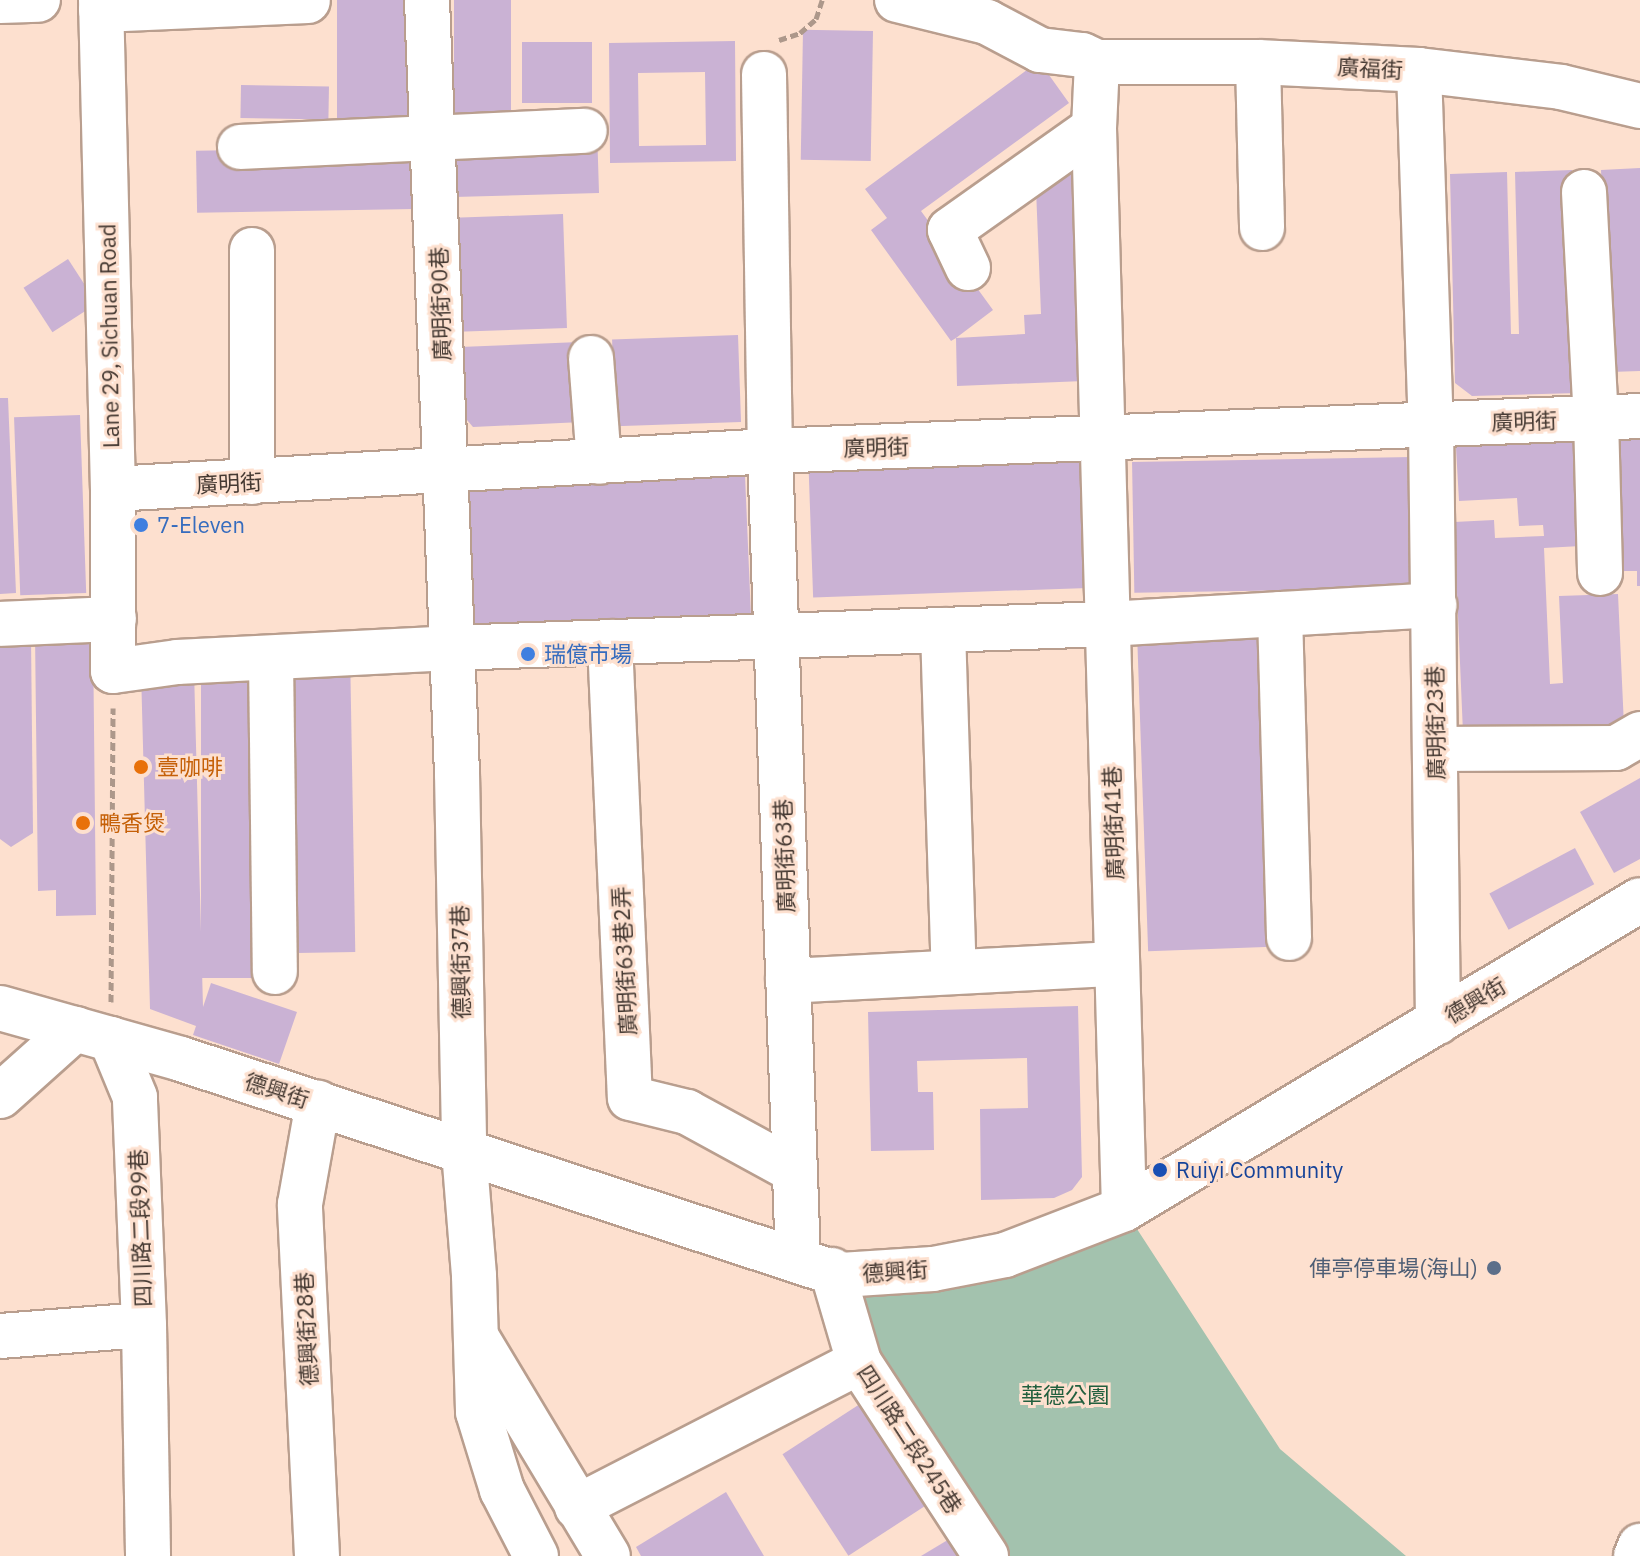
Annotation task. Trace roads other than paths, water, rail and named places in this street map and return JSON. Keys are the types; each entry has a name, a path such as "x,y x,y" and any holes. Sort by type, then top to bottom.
{"street":[{"path":"0,1 38,0"},
{"name":"廣明街90巷","path":"427,0 447,472 451,648"},
{"name":"廣福街","path":"897,0 987,22 1040,50 1082,55 1097,62 1258,62 1419,70 1561,87 1640,106"},
{"path":"101,5 308,1"},
{"name":"Lane 29, Sichuan Road","path":"101,5 113,489 113,671 177,662 271,658"},
{"name":"廣明街41巷","path":"1097,62 1094,128 1101,437 1124,1209"},
{"path":"1258,62 1262,228"},
{"name":"廣明街23巷","path":"1419,70 1431,424 1438,1022"},
{"name":"廣明街63巷","path":"764,74 770,451 795,1171 815,1265"},
{"path":"968,268 950,230 1094,128"},
{"path":"240,147 585,131"},
{"path":"1584,192 1596,418 1600,573"},
{"path":"252,250 252,482"},
{"path":"591,358 599,462"},
{"name":"廣明街","path":"113,489 770,451 1640,416"},
{"path":"275,972 271,658 451,648 1107,624 1434,605"},
{"path":"1280,614 1289,938"},
{"path":"0,624 114,619"},
{"path":"943,630 954,972"},
{"name":"廣明街63巷2弄","path":"610,642 630,1098 687,1112 795,1171"},
{"name":"德興街37巷","path":"451,648 457,773 464,1151 478,1412 502,1490 536,1556"},
{"path":"1435,749 1616,748 1640,734"},
{"name":"德興街","path":"0,1008 318,1103 841,1275 933,1269 1005,1255 1124,1209 1640,900"},
{"path":"788,981 1117,964"},
{"path":"0,1096 93,1034"},
{"name":"四川路二段99巷","path":"0,1336 144,1325 135,1097 93,1034"},
{"name":"德興街28巷","path":"317,1556 300,1204 318,1103"},
{"name":"四川路二段245巷","path":"815,1265 859,1362 986,1556"},
{"path":"144,1325 148,1556"},
{"path":"476,1336 608,1556"},
{"path":"577,1507 859,1362"},
{"path":"1636,1556 1640,1546"}],"place":[{"name":"7-Eleven","path":"141,525"},
{"name":"瑞億市場","path":"528,654"},
{"name":"壹咖啡","path":"141,767"},
{"name":"鴨香煲","path":"83,823"},
{"name":"Ruiyi Community","path":"1160,1170"},
{"name":"俥亭停車場(海山)","path":"1494,1268"}],"park label":[{"name":"華德公園","path":"1065,1395"}]}
